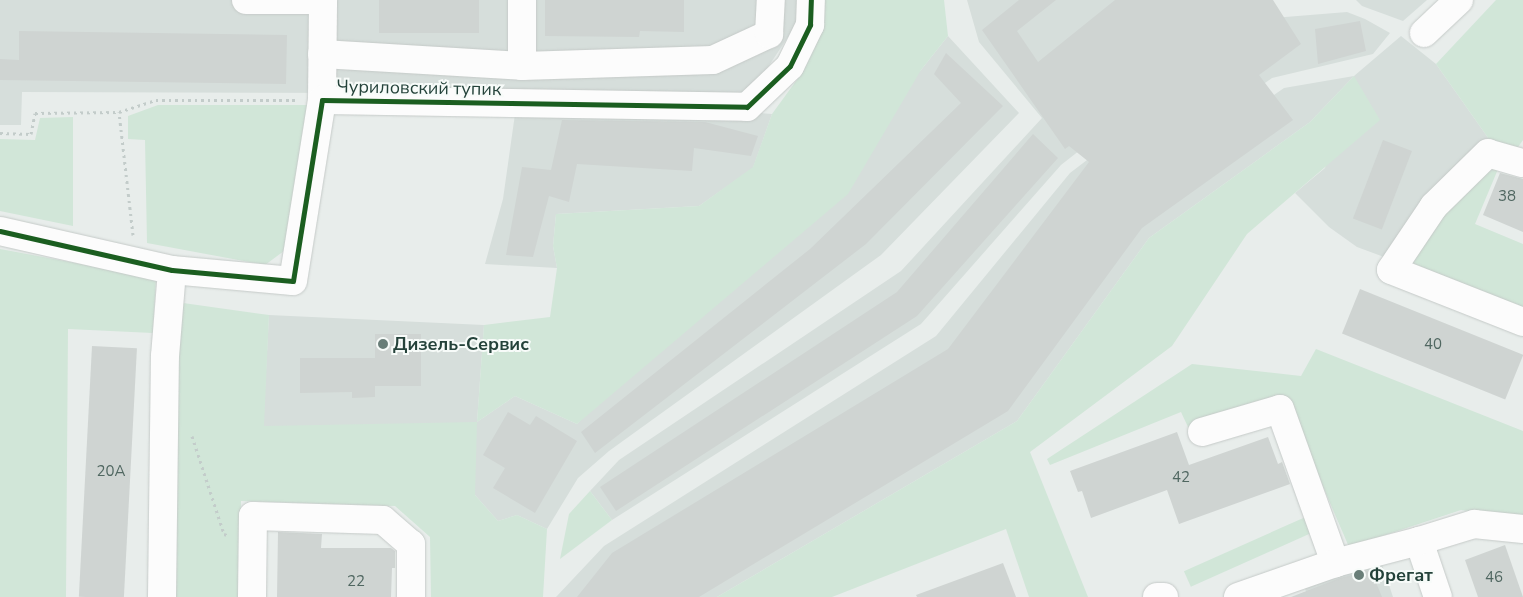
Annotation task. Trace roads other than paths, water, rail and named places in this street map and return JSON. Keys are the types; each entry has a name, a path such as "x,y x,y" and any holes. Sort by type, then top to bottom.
{"street":[{"path":"246,0 322,0 322,100"},
{"path":"522,0 522,66"},
{"path":"322,54 522,66 713,60 769,34 771,0"},
{"name":"Чуриловский тупик","path":"0,231 172,270 293,281 322,100 747,107 790,66 810,25 811,0"},
{"path":"1424,33 1459,0"},
{"path":"1523,162 1488,153 1434,206 1392,270 1523,322"},
{"path":"162,597 165,356 172,270"},
{"path":"1202,432 1280,409 1335,564"},
{"path":"252,597 253,516 383,520 411,544 411,597"},
{"path":"1238,597 1288,589 1335,564 1418,542 1474,524 1523,529"},
{"path":"1418,542 1438,597"},
{"path":"1157,597 1164,597"}],"place":[{"name":"Дизель-Сервис","path":"383,344"},
{"name":"Фрегат","path":"1359,575"}]}
